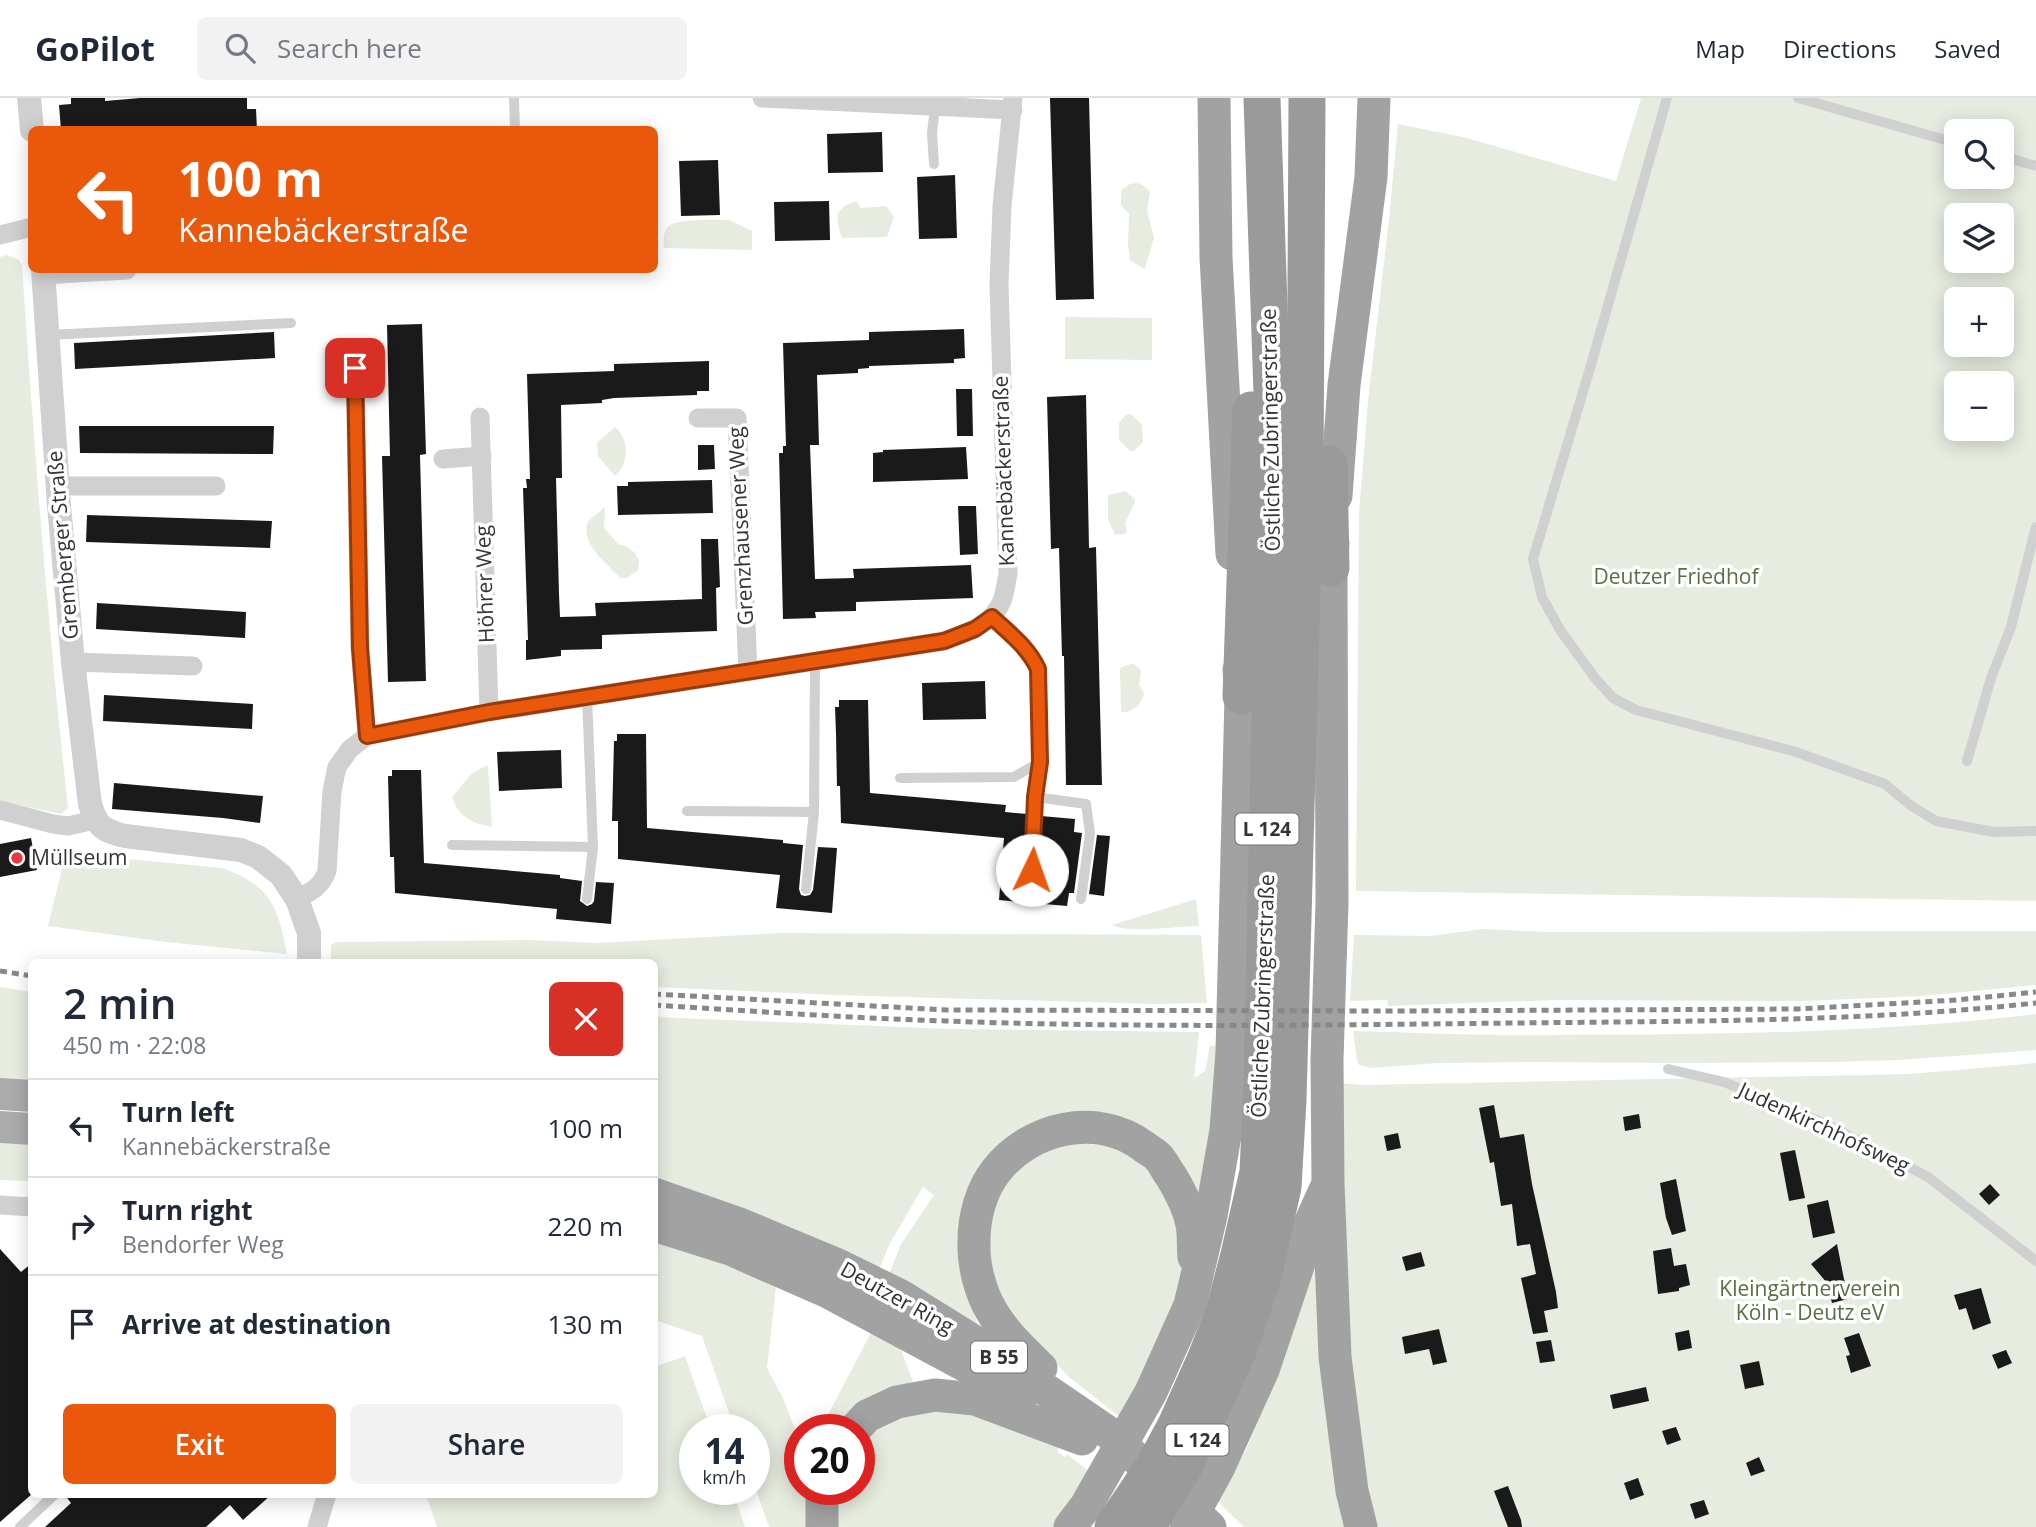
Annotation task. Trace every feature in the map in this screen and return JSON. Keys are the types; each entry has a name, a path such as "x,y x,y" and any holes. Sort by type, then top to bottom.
{"highway":[{"path":"1070,1527 1086,1506 1151,1392 1190,1305 1211,1216 1226,1130 1232,1052 1241,696 1216,257 1214,98"},
{"name":"L 124","path":"1241,696 1260,98"},
{"name":"Östliche Zubringerstraße","path":"1113,1527 1153,1468 1205,1360 1223,1315 1240,1255 1258,1172 1275,482 1260,98"},
{"name":"Östliche Zubringerstraße","path":"1147,1527 1185,1465 1239,1349 1263,1276 1283,1187 1288,1100 1306,480 1307,98"},
{"path":"1322,98 1331,568 1332,903 1327,1060 1328,1184 1335,1357 1352,1491 1361,1527"},
{"path":"1331,568 1344,385 1371,177 1374,98"},
{"path":"1085,1425 1055,1382 1012,1339 992,1311 980,1282 974,1253 974,1225 982,1195 995,1172 1015,1151 1058,1131 1077,1126 1102,1127 1130,1136 1159,1157 1180,1190 1192,1225 1194,1262 1190,1305"},
{"name":"L 124","path":"1186,1527 1219,1467 1263,1370 1300,1260 1307,1230 1328,1184"},
{"name":"Deutzer Ring","path":"658,1195 737,1223 849,1287 894,1309 1039,1406 1109,1433 1210,1527"},
{"name":"Deutzer Ring","path":"658,1226 849,1287"},
{"path":"871,1414 897,1402 935,1395 975,1399 1085,1425"},
{"name":"Deutzer Ring","path":"1085,1425 1175,1527"},
{"path":"822,1505 822,1527"}],"main road":[{"path":"0,1094 28,1096"},
{"path":"0,1127 28,1129"}],"street":[{"path":"29,98 32,126"},
{"path":"762,98 935,107 1013,104"},
{"name":"Kannebäckerstraße","path":"992,617 1002,602 1008,574 999,285 1002,206 1013,104"},
{"path":"0,235 28,228"},
{"name":"Gremberger Straße","path":"43,273 73,662 90,804 95,820"},
{"path":"355,368 360,648 367,736"},
{"name":"Höhrer Weg","path":"481,417 489,712"},
{"name":"Grenzhausener Weg","path":"698,418 737,418 748,672"},
{"path":"443,459 482,456"},
{"path":"58,486 216,486"},
{"path":"297,899 317,889 323,882 327,871 332,791 337,767 350,749 367,736 489,712 944,641 975,629 992,617"},
{"path":"73,662 193,666"},
{"path":"0,810 68,826 95,820 108,831 125,836 241,850 258,857 281,875 297,899 309,933 309,959"},
{"path":"0,1205 28,1208"},
{"path":"317,1527 326,1498"}],"lane":[{"path":"514,98 514,126"},
{"path":"1667,98 1588,378 1533,559 1542,597 1560,630 1595,678 1613,698 1636,710 1793,751 1885,783 1910,805 1936,821 1994,832 2036,831"},
{"path":"1798,98 1944,140"},
{"path":"934,164 932,133 935,107"},
{"path":"2014,160 2036,166"},
{"path":"48,335 291,323"},
{"path":"1967,761 1991,678 2011,627 2036,527"},
{"path":"992,617 1021,644 1034,659 1038,669 1040,762 1035,797 1030,895"},
{"path":"806,889 814,812 815,662"},
{"path":"587,697 593,847 587,900"},
{"path":"900,778 1014,777 1040,762"},
{"path":"1035,797 1086,804 1090,833 1081,899"},
{"path":"687,811 814,812"},
{"path":"452,845 593,847"},
{"name":"Judenkirchhofsweg","path":"1668,1069 1724,1082 1826,1125 1917,1171 2036,1261"},
{"path":"20,1527 51,1498"}],"green space":[{"name":"Deutzer Friedhof","path":"1641,98 2036,98 2036,901 1356,891 1359,514 1368,401 1398,124 1463,137 1616,181"},
{"path":"1137,183 1150,192 1147,210 1154,238 1145,268 1130,260 1129,214 1121,205 1121,190"},
{"path":"856,201 861,208 886,206 894,217 887,237 842,238 838,215 843,207"},
{"path":"696,220 729,220 752,231 752,250 664,248 665,231 672,224"},
{"path":"7,255 19,260 22,266 42,537 68,808 61,814 0,801 0,257"},
{"path":"1065,317 1152,318 1152,360 1065,359"},
{"path":"1131,414 1142,425 1143,442 1134,451 1130,451 1119,440 1119,423 1126,415"},
{"path":"615,427 623,438 626,452 623,465 615,476 598,456 597,443"},
{"path":"1125,491 1135,502 1125,523 1127,533 1115,535 1108,519 1108,495"},
{"path":"605,507 604,528 619,545 626,546 635,553 639,561 638,570 627,578 620,578 596,553 588,538 588,522"},
{"path":"1130,664 1141,670 1139,685 1144,693 1136,707 1121,712 1120,668"},
{"path":"488,765 492,827 467,818 458,810 452,797 472,773"},
{"path":"66,853 222,868 238,875 252,882 270,900 280,923 287,954 166,942 48,926"},
{"path":"1196,899 1199,926 1129,929 1112,925"},
{"path":"1482,929 1548,932 2036,931 2036,985 1922,996 1805,1001 1556,1000 1388,1006 1387,1000 1350,1001 1354,935 1431,936"},
{"path":"782,933 1201,935 1207,1003 1153,1004 835,995 658,987 658,959 331,959 331,945 336,942 530,940 597,943"},
{"path":"0,987 28,992 28,1081 0,1078"},
{"path":"2036,1014 2036,1050 1832,1062 1438,1063 1372,1068 1359,1065 1353,1031 1507,1035 1772,1032 1904,1026"},
{"path":"658,1017 950,1029 1199,1032 1194,1078 1205,1071 1210,1046 1221,1045 1204,1215 1178,1160 1030,1128 961,1274 978,1325 888,1276 901,1244 934,1195 923,1187 890,1243 878,1272 795,1229 727,1202 658,1180"},
{"name":"Kleingärtnerverein Köln - Deutz eV","path":"2036,1063 2036,1527 1368,1527 1352,1439 1340,1083 1361,1085 1911,1074"},
{"path":"1061,1141 1126,1148 1172,1193 1184,1258 1180,1286 1125,1421 1069,1377 1000,1305 985,1227 1005,1176"},
{"path":"0,1143 28,1145 28,1181 0,1180"},
{"path":"658,1237 776,1286 767,1368 789,1414 784,1414 784,1505 809,1505 808,1527 769,1527 761,1505 770,1505 770,1414 729,1414 702,1336 658,1321"},
{"path":"1313,1255 1348,1527 1244,1527 1218,1502 1246,1450 1274,1382"},
{"path":"872,1331 900,1347 914,1384 869,1399 847,1414 828,1414"},
{"path":"685,1356 705,1414 679,1414 679,1505 737,1505 745,1527 437,1527 427,1498 658,1498 658,1366"},
{"path":"920,1409 982,1412 1062,1444 1057,1451 1065,1457 1067,1454 1095,1476 1059,1527 834,1527 834,1505 875,1505 875,1430"}],"building":[{"path":"71,98 105,98 105,101 140,98 247,98 247,109 256,109 257,126 61,126 59,105 71,104"},
{"path":"1050,98 1089,98 1094,299 1056,300"},
{"path":"882,132 883,172 828,173 827,134"},
{"path":"718,160 720,215 681,216 679,161"},
{"path":"955,175 957,238 919,239 917,177"},
{"path":"829,201 830,240 775,241 774,202"},
{"path":"422,324 426,454 420,455 426,681 388,682 382,456 390,456 387,325"},
{"path":"964,329 965,358 954,359 954,363 869,366 858,369 858,373 817,375 819,445 810,445 815,579 854,578 853,569 971,565 973,598 856,602 856,611 815,612 816,618 783,619 779,453 783,453 783,446 786,446 783,343 869,340 869,332"},
{"path":"274,332 275,358 75,369 74,343"},
{"path":"709,361 709,391 697,391 697,395 614,398 602,400 602,403 561,405 562,478 556,478 559,594 560,617 596,616 595,603 702,599 701,539 718,539 720,587 716,588 717,631 602,635 602,649 561,650 561,656 526,660 528,640 523,488 527,488 526,479 530,479 527,374 614,371 614,364"},
{"path":"956,389 972,389 973,436 957,436"},
{"path":"1086,395 1089,548 1096,547 1102,785 1066,785 1059,548 1051,549 1047,397"},
{"path":"79,426 274,426 273,454 80,453"},
{"path":"698,445 714,445 715,469 698,470"},
{"path":"966,447 968,479 873,482 873,453 883,450"},
{"path":"712,480 713,513 618,515 617,486 628,486 628,482"},
{"path":"958,506 976,506 978,554 960,555"},
{"path":"87,515 272,521 270,548 86,542"},
{"path":"97,603 246,612 245,638 96,629"},
{"path":"985,681 986,719 923,720 922,683"},
{"path":"104,695 253,704 252,729 103,721"},
{"path":"839,700 868,700 870,793 1006,805 1005,812 1027,814 1023,895 1027,902 1034,901 1037,895 1041,816 1075,819 1074,832 1082,833 1074,893 1069,893 1067,906 999,900 1004,838 841,823 835,707 839,707"},
{"path":"617,734 646,734 647,828 783,840 783,843 803,845 799,889 801,895 805,896 810,895 813,890 818,847 837,848 832,913 776,908 780,875 618,859 618,821 612,821 614,741 617,741"},
{"path":"561,750 562,788 499,791 497,752"},
{"path":"392,770 421,770 424,863 560,875 560,878 582,881 580,901 587,906 594,901 596,882 614,883 611,924 556,919 557,909 395,893 394,857 390,857 388,776 392,776"},
{"path":"114,783 263,796 260,823 112,809"},
{"path":"1097,835 1110,836 1104,896 1089,894"},
{"path":"31,838 37,870 0,877 0,844"},
{"path":"1494,1105 1500,1138 1524,1134 1558,1308 1544,1311 1548,1332 1533,1334 1521,1278 1536,1274 1530,1244 1517,1246 1512,1204 1501,1206 1494,1162 1490,1163 1479,1108"},
{"path":"1639,1114 1641,1128 1625,1131 1623,1117"},
{"path":"1398,1133 1401,1148 1387,1151 1384,1136"},
{"path":"1795,1150 1805,1198 1789,1201 1780,1153"},
{"path":"1676,1179 1686,1231 1672,1235 1660,1183"},
{"path":"1990,1184 2000,1195 1989,1205 1979,1194"},
{"path":"1828,1200 1835,1233 1813,1238 1807,1205"},
{"path":"1837,1244 1848,1299 1832,1303 1827,1283 1811,1264"},
{"path":"1671,1248 1674,1266 1686,1264 1690,1285 1679,1288 1679,1291 1658,1294 1653,1251"},
{"path":"0,1249 21,1272 28,1266 28,1498 0,1522"},
{"path":"1421,1252 1425,1266 1406,1271 1402,1257"},
{"path":"1981,1288 1991,1323 1973,1330 1966,1308 1959,1310 1954,1295"},
{"path":"1439,1329 1447,1362 1433,1365 1429,1349 1405,1354 1402,1337"},
{"path":"1689,1330 1692,1348 1678,1351 1675,1333"},
{"path":"1859,1333 1871,1366 1851,1373 1846,1356 1850,1355 1844,1338"},
{"path":"1551,1340 1555,1361 1540,1363 1536,1342"},
{"path":"2006,1350 2012,1363 1998,1369 1992,1355"},
{"path":"1759,1361 1764,1385 1745,1389 1740,1365"},
{"path":"1646,1387 1649,1401 1613,1409 1610,1395"},
{"path":"1676,1427 1681,1440 1667,1445 1662,1431"},
{"path":"1759,1457 1765,1471 1751,1476 1746,1463"},
{"path":"1638,1478 1644,1495 1630,1500 1624,1483"},
{"path":"1508,1486 1522,1527 1508,1527 1494,1491"},
{"path":"67,1498 268,1498 243,1520 230,1505 206,1527 45,1527 71,1503"},
{"path":"1704,1500 1709,1514 1695,1519 1690,1504"}],"railway":[{"path":"0,971 28,975"},
{"path":"658,994 947,1010 1396,1011 1798,1009 1957,1000 2036,992"},
{"path":"658,1005 946,1021 1231,1025 1776,1019 1906,1014 2036,1003"}],"place":[{"name":"Müllseum","path":"17,858"}],"route":[{"path":"355,368 360,648 367,736 489,712 944,641 975,629 992,617 1021,644 1034,659 1038,669 1040,762 1035,797 1032,870"}]}
